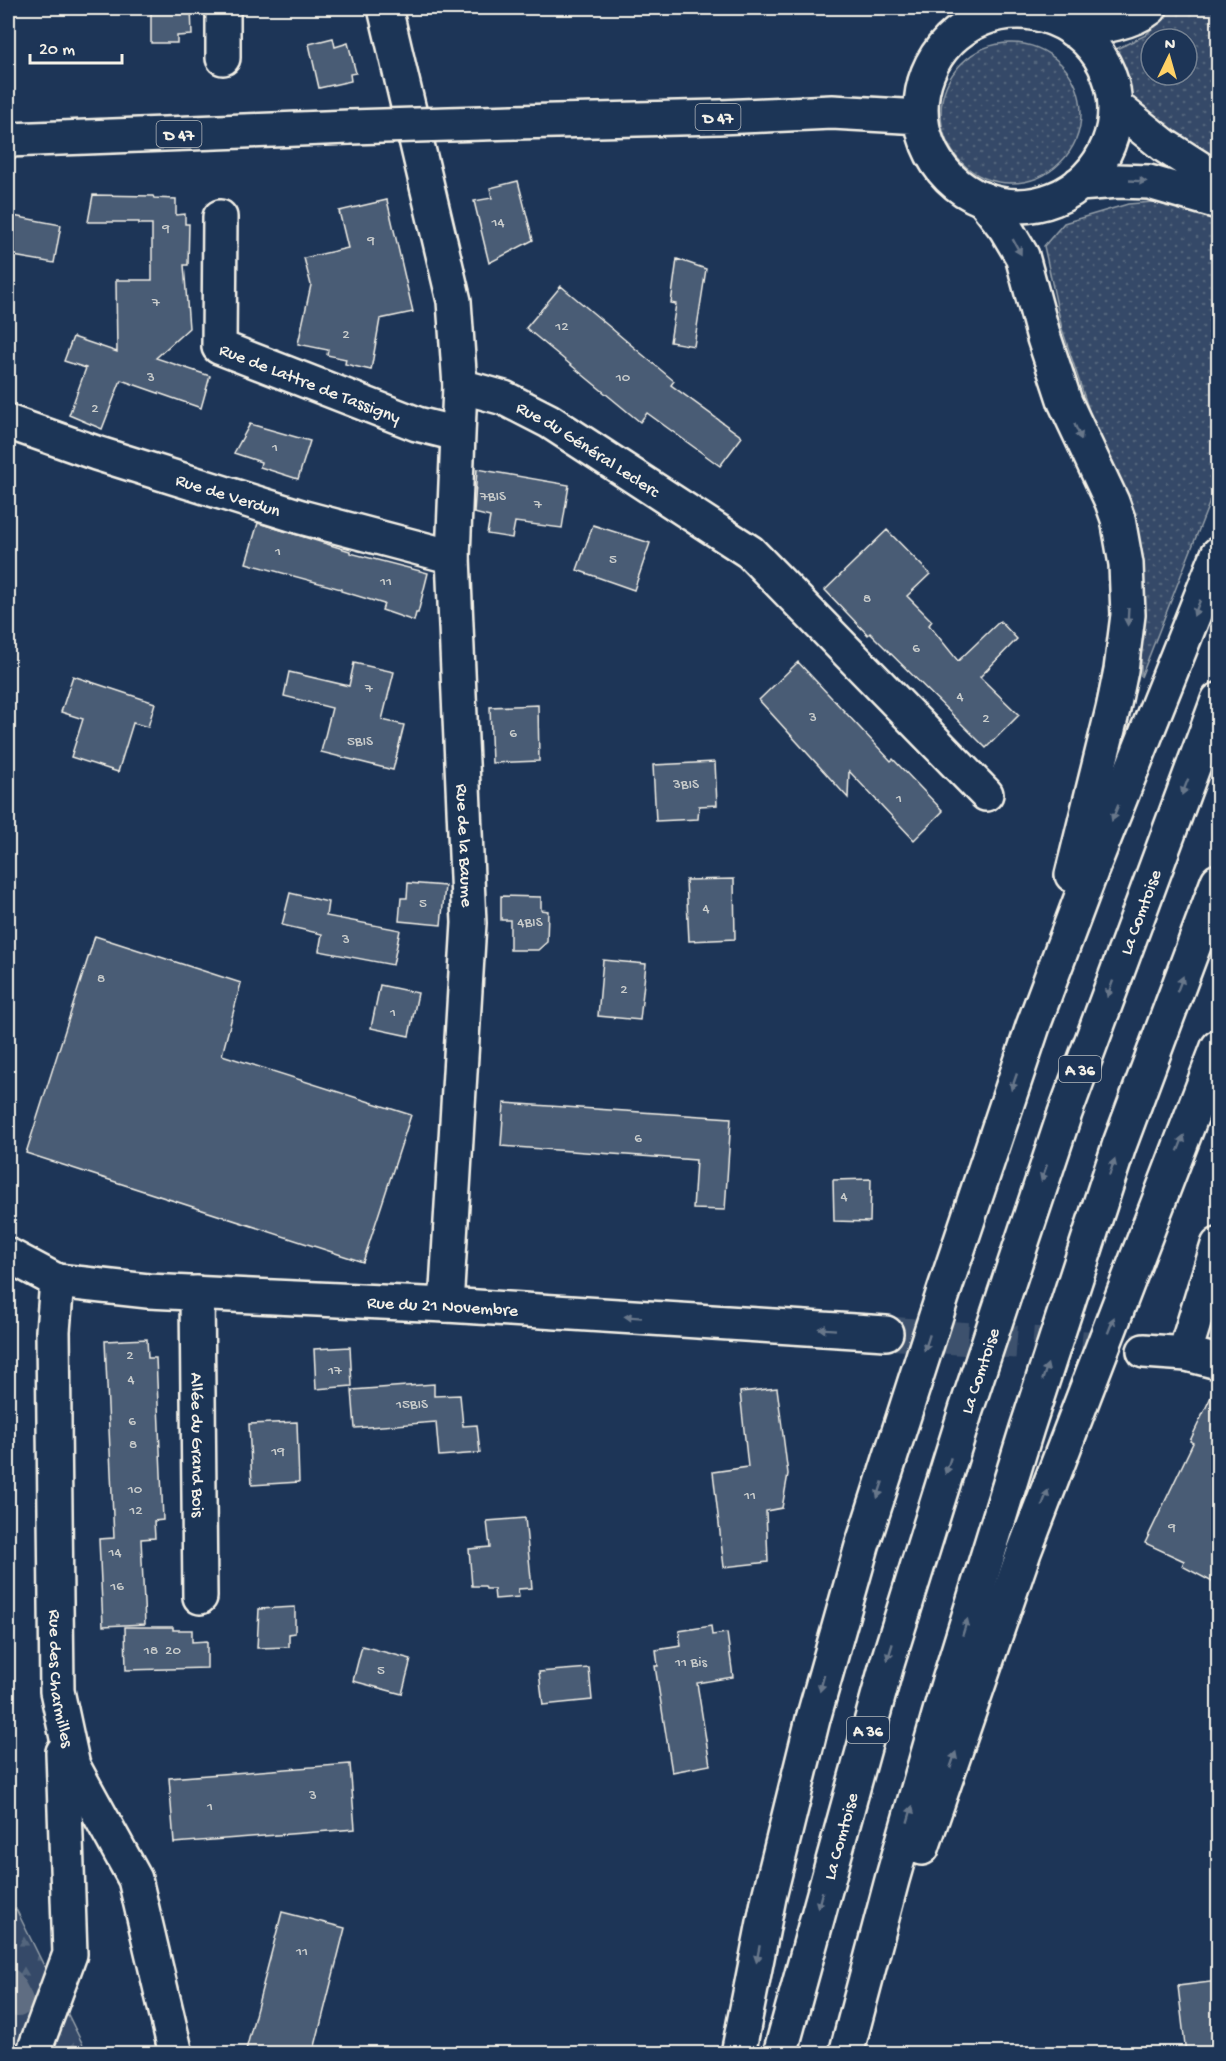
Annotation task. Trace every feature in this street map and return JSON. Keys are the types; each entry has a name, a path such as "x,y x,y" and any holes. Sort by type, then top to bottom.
{"main road":[{"path":"223,58 224,8"},
{"path":"385,8 454,301 460,386"},
{"path":"1073,30 1101,27 1135,16 1150,8"},
{"path":"986,12 1032,13 1073,30 1087,41 1098,55 1110,80 1114,106 1111,135 1095,168 1079,184 1054,199 1026,206 997,204 983,200 959,187 940,167 927,143 921,117 926,78 937,55 964,28 986,12"},
{"path":"1114,106 1165,146 1218,180"},
{"name":"D 47","path":"8,140 832,112 921,117"},
{"path":"1079,184 1118,181 1149,182 1218,202"},
{"path":"983,200 1006,229 1022,256 1044,338 1065,402 1118,519 1129,594 1127,637 1113,709 1033,1026"},
{"name":"Rue de Lattre de Tassigny","path":"220,217 219,347 417,424 457,434"},
{"name":"Rue de la Baume","path":"446,1305 469,923 453,557 460,386"},
{"name":"Rue du Général Leclerc","path":"460,386 504,398 549,421 750,552 986,794"},
{"name":"Rue de Verdun","path":"8,422 96,453 301,518 453,557"},
{"path":"738,2054 769,1897 837,1628 944,1291 1033,1026 1092,869 1218,554"},
{"name":"La Comtoise","path":"780,2054 886,1664 966,1410 1065,1113 1218,700"},
{"path":"846,2054 947,1686 1027,1428 1119,1146 1218,881"},
{"path":"852,2054 1024,1552 1218,1047"},
{"path":"1187,1354 1189,1339 1218,1245"},
{"name":"Rue du 21 Novembre","path":"8,1255 57,1281 148,1291 197,1293 297,1310 446,1305 886,1333"},
{"name":"Rue des Charmilles","path":"57,1281 53,1331 57,1691 73,1766 135,1879 176,2054"},
{"name":"Allée du Grand Bois","path":"197,1293 200,1596"},
{"path":"1144,1351 1187,1354 1218,1362"},
{"path":"33,2054 70,1954 62,1714"}],"green space":[{"path":"1170,8 1218,8 1218,161 1195,150 1136,110 1114,50 1139,38 1139,87 1199,87 1199,27 1153,27"},
{"path":"1011,43 1038,48 1060,64 1076,86 1081,113 1076,140 1060,162 1038,178 1011,183 984,178 962,162 946,140 941,113 946,86 962,64 984,48"},
{"path":"1153,202 1205,216 1218,222 1218,481 1141,677 1141,568 1062,329 1044,246 1064,223 1128,204"},
{"path":"16,1909 87,2053 8,2054 8,1911"}],"building":[{"path":"151,8 191,8 192,35 177,36 177,43 151,43"},
{"path":"333,38 335,47 348,43 356,73 350,74 351,81 319,88 309,44"},
{"path":"518,181 533,240 489,263 474,201 492,198 490,188"},
{"path":"93,195 153,196 154,198 176,199 176,215 185,214 185,224 189,224 188,265 184,265 189,328 156,358 210,376 201,408 121,380 102,429 69,415 86,368 64,361 73,337 117,352 116,280 152,280 152,224 88,222"},
{"path":"387,200 413,312 380,319 371,370 345,364 346,359 327,355 328,350 298,344 311,285 304,258 348,248 339,211"},
{"path":"8,215 61,225 54,263 8,255"},
{"path":"677,259 706,269 694,346 670,342 676,304 671,303"},
{"path":"561,286 674,381 671,385 742,437 720,466 647,413 640,422 526,328"},
{"path":"250,424 310,441 298,479 260,467 261,462 234,453"},
{"path":"477,469 569,485 562,528 515,522 512,538 487,534 490,517 474,513"},
{"path":"258,523 350,551 350,553 428,573 414,621 382,610 384,604 341,591 341,589 246,563"},
{"path":"593,525 650,543 634,590 577,570"},
{"path":"887,530 930,574 907,596 932,621 929,625 958,661 1000,621 1017,639 980,677 1019,715 986,748 870,633 868,635 825,590"},
{"path":"798,662 891,761 893,759 943,811 914,840 849,771 848,798 759,700"},
{"path":"354,663 394,672 382,720 404,725 393,770 321,752 332,708 284,696 289,672 349,686"},
{"path":"73,676 155,703 148,727 133,723 118,772 71,757 83,719 61,712"},
{"path":"538,705 539,761 492,763 490,707"},
{"path":"715,762 717,805 699,806 698,819 656,821 653,765"},
{"path":"734,879 735,939 689,941 686,880"},
{"path":"408,883 445,886 441,925 399,921 401,898 407,898"},
{"path":"290,893 328,902 326,916 400,930 393,965 319,951 322,934 282,925"},
{"path":"501,896 541,897 541,910 548,911 547,942 538,950 510,950 510,920 501,920"},
{"path":"95,936 241,983 222,1055 411,1115 363,1262 26,1153"},
{"path":"603,960 646,964 640,1020 598,1016"},
{"path":"380,985 418,993 409,1036 371,1028"},
{"path":"504,1103 731,1118 725,1210 693,1209 696,1160 501,1146"},
{"path":"871,1179 870,1222 834,1221 833,1180"},
{"path":"147,1339 148,1358 156,1358 163,1520 154,1521 155,1538 141,1539 145,1624 103,1626 99,1539 114,1538 105,1341"},
{"path":"350,1347 352,1386 316,1389 314,1349"},
{"path":"1218,1382 1218,1585 1182,1566 1184,1561 1145,1543 1193,1443 1190,1441"},
{"path":"434,1384 434,1396 460,1395 463,1426 477,1425 480,1453 439,1456 436,1422 355,1428 352,1390"},
{"path":"777,1388 788,1474 782,1508 766,1511 768,1562 724,1567 713,1472 748,1467 740,1392"},
{"path":"297,1422 299,1482 252,1485 249,1424"},
{"path":"525,1518 532,1588 518,1589 519,1597 495,1599 494,1589 472,1586 469,1549 490,1547 487,1521"},
{"path":"295,1607 295,1633 289,1634 289,1647 257,1648 259,1609"},
{"path":"711,1626 712,1635 727,1633 733,1677 697,1683 710,1765 672,1772 655,1666 658,1666 656,1650 681,1646 679,1631"},
{"path":"125,1627 173,1627 173,1630 192,1630 192,1642 207,1641 207,1668 126,1670"},
{"path":"362,1646 411,1659 402,1694 353,1681"},
{"path":"589,1668 592,1700 543,1705 539,1672"},
{"path":"350,1764 355,1829 174,1843 169,1778"},
{"path":"282,1912 345,1928 313,2054 245,2054"},
{"path":"1218,1981 1218,2054 1186,2054 1178,1986"}],"waterway":[{"path":"8,1984 17,2001"}],"tunnel":[{"path":"886,1333 1144,1351"}]}
